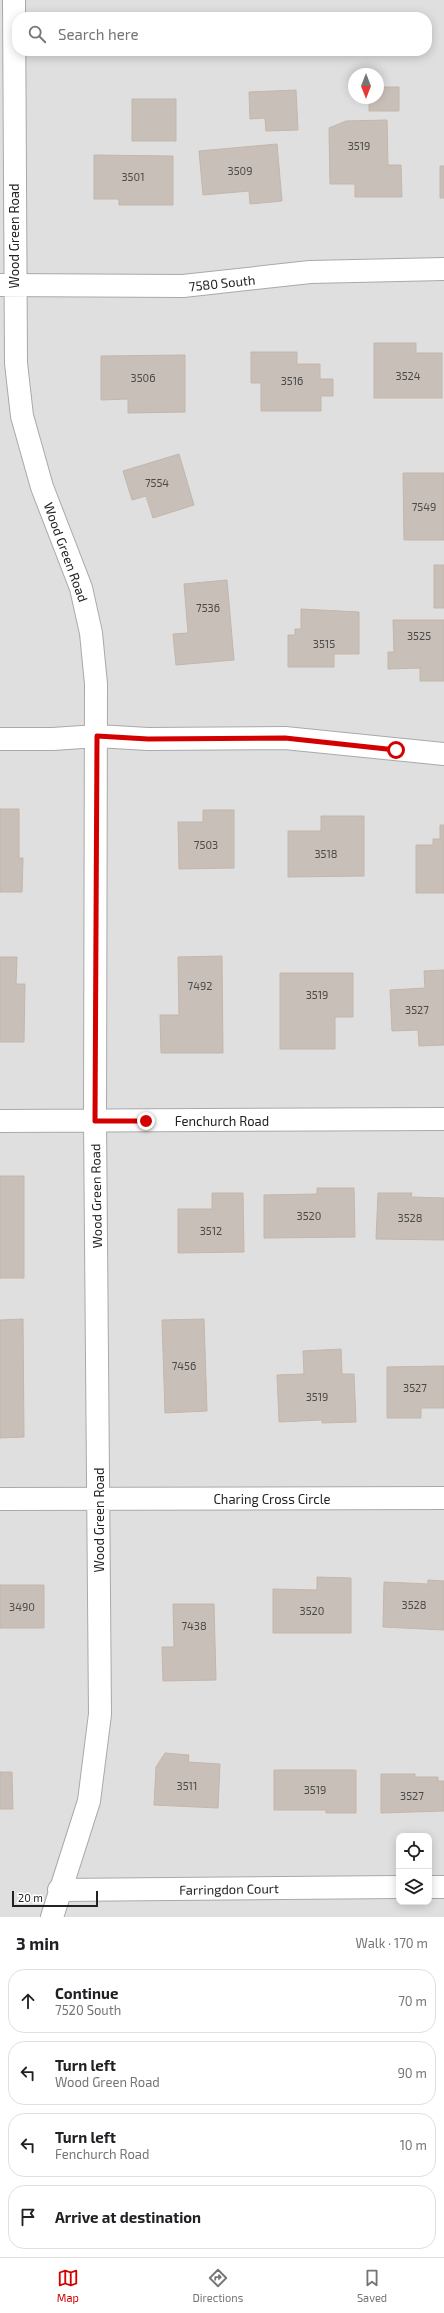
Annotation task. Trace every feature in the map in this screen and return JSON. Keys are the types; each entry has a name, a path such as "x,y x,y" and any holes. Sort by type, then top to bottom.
{"street":[{"name":"Wood Green Road","path":"14,0 14,12"},
{"name":"Wood Green Road","path":"13,56 7,285 22,416 42,487 80,588 91,633 96,684 95,1121 100,1714 89,1802 79,1839 59,1890 52,1917"},
{"name":"7580 South","path":"7,285 183,286 310,272 444,269"},
{"path":"0,739 53,739 97,736 148,739 285,738 444,754"},
{"name":"Fenchurch Road","path":"0,1121 444,1119"},
{"name":"Charing Cross Circle","path":"0,1500 444,1498"},
{"name":"Farringdon Court","path":"59,1890 396,1887"},
{"path":"432,1887 444,1887"}],"shaded area":[{"path":"0,0 444,0 444,1917 0,1917"}],"building":[{"path":"384,87 399,87 399,111 369,111 369,104 384,104"},
{"path":"296,90 298,130 266,131 265,118 250,119 249,92"},
{"path":"132,99 176,99 176,141 132,141"},
{"path":"387,120 388,165 401,165 402,197 355,197 355,184 330,184 329,128 346,121"},
{"path":"277,144 282,201 250,204 249,191 203,195 199,151"},
{"path":"94,155 173,156 173,205 119,205 119,199 94,199"},
{"path":"440,166 444,166 444,198 440,198"},
{"path":"374,343 416,343 416,353 442,353 442,398 374,398"},
{"path":"251,352 297,352 297,364 320,364 320,379 333,379 333,396 321,396 321,411 261,411 261,383 251,383"},
{"path":"185,355 185,412 128,413 128,399 101,400 101,356"},
{"path":"179,454 194,505 153,518 146,496 132,500 123,471"},
{"path":"403,473 444,473 444,540 404,540"},
{"path":"434,565 444,565 444,608 434,608"},
{"path":"227,580 234,660 176,665 173,634 188,633 184,584"},
{"path":"301,609 359,612 359,654 334,654 334,667 288,667 288,635 295,635 295,629 301,629"},
{"path":"393,620 444,620 444,681 420,681 420,668 388,669 388,652 394,652"},
{"path":"0,809 19,809 19,858 23,858 22,892 0,892"},
{"path":"203,810 234,810 234,868 179,869 178,822 203,822"},
{"path":"321,816 364,816 364,876 288,877 288,831 321,831"},
{"path":"440,825 444,825 444,893 416,893 416,845 433,845 433,839 440,839"},
{"path":"222,956 223,1053 161,1053 160,1015 179,1015 178,957"},
{"path":"0,957 17,957 16,984 25,984 24,1042 0,1042"},
{"path":"444,970 444,1045 419,1046 418,1030 392,1031 390,990 425,988 424,971"},
{"path":"280,973 353,973 353,1017 335,1017 335,1049 280,1049"},
{"path":"0,1176 24,1176 24,1278 0,1278"},
{"path":"317,1188 354,1188 355,1237 264,1238 264,1195 317,1194"},
{"path":"212,1193 243,1193 244,1252 178,1253 178,1209 212,1209"},
{"path":"378,1193 412,1193 411,1197 444,1198 444,1240 376,1239"},
{"path":"23,1319 24,1437 0,1438 0,1320"},
{"path":"204,1319 207,1411 165,1413 162,1320"},
{"path":"341,1349 342,1374 354,1374 356,1422 322,1423 322,1420 279,1422 277,1375 304,1374 303,1351"},
{"path":"444,1366 444,1408 421,1408 421,1418 387,1418 387,1367"},
{"path":"317,1577 351,1578 351,1633 273,1633 273,1589 317,1590"},
{"path":"428,1580 444,1581 444,1630 383,1627 384,1582 428,1584"},
{"path":"0,1585 44,1585 44,1628 0,1628"},
{"path":"173,1604 214,1604 216,1680 163,1681 162,1647 174,1647"},
{"path":"165,1753 189,1755 188,1762 220,1764 218,1808 154,1805 156,1767"},
{"path":"274,1770 356,1770 356,1813 326,1813 326,1810 274,1810"},
{"path":"0,1772 12,1772 13,1809 0,1809"},
{"path":"381,1774 415,1774 415,1777 438,1777 438,1781 444,1781 444,1811 381,1813"}],"route":[{"path":"146,1121 95,1121 97,736 148,739 285,738 396,750"}]}
